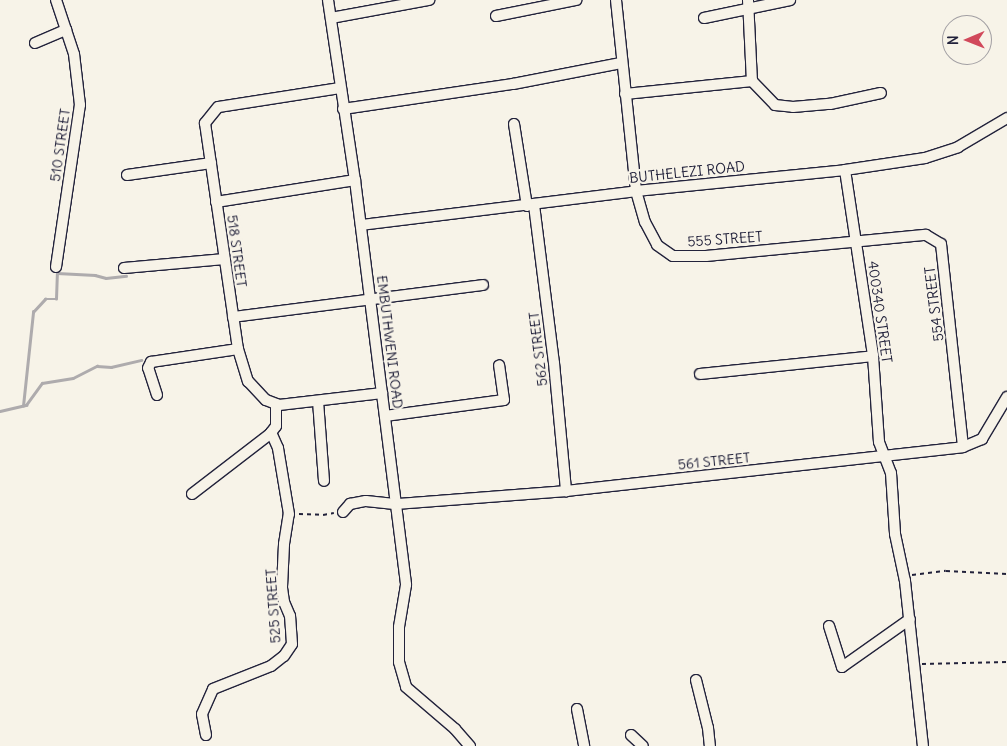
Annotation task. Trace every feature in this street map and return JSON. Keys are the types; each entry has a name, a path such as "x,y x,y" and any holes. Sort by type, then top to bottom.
{"street":[{"name":"510 STREET","path":"56,0 74,54 80,106 56,267"},
{"name":"EMBUTHWENI ROAD","path":"328,0 355,180 406,585 399,627 399,662 406,687 455,729 470,746"},
{"path":"331,18 428,0"},
{"path":"496,16 576,0"},
{"name":"555 STREET","path":"616,0 621,63 636,191 644,222 657,245 673,256 706,256 856,242"},
{"path":"704,18 748,4 790,0"},
{"path":"748,4 752,80 776,104 793,107 830,104 881,93"},
{"path":"35,43 66,30"},
{"path":"343,109 514,84 621,63"},
{"path":"625,94 752,80"},
{"name":"518 STREET","path":"276,404 256,392 248,381 238,349 205,124 218,107 340,88"},
{"name":"BUTHELEZI ROAD","path":"361,225 530,206 636,191 845,170 925,158 958,147 1007,118"},
{"name":"562 STREET","path":"514,124 530,206 554,364 566,491"},
{"path":"127,175 211,163"},
{"name":"400340 STREET","path":"845,170 873,356 879,442 891,473 896,534 910,620 923,746"},
{"path":"216,202 355,180"},
{"name":"554 STREET","path":"856,242 926,235 941,244 963,448"},
{"path":"124,268 225,260"},
{"path":"233,317 483,285"},
{"path":"156,395 148,368 151,362 238,349"},
{"path":"700,374 873,356"},
{"path":"386,416 504,400 499,364"},
{"path":"276,404 382,393"},
{"name":"561 STREET","path":"397,504 566,491 963,448 982,439 1007,397"},
{"path":"318,401 324,481"},
{"name":"525 STREET","path":"206,735 202,714 213,689 271,666 284,656 292,644 290,616 284,602 282,587 284,544 289,514 278,448 272,432 276,426 276,404"},
{"path":"192,494 272,432"},
{"path":"343,512 350,504 366,501 397,504"},
{"path":"829,626 842,667 910,620"},
{"path":"696,680 708,728 710,746"},
{"path":"577,709 584,746"},
{"path":"631,735 643,746"}],"path":[{"path":"289,514 323,515 343,512"},
{"path":"904,576 946,571 1007,574"},
{"path":"915,664 1007,662"}],"waterway":[{"path":"23,406 33,312 45,299 56,299 57,273 95,275 106,278 126,276"},
{"path":"0,411 26,405 42,383 73,378 97,366 111,367 141,360"}]}
